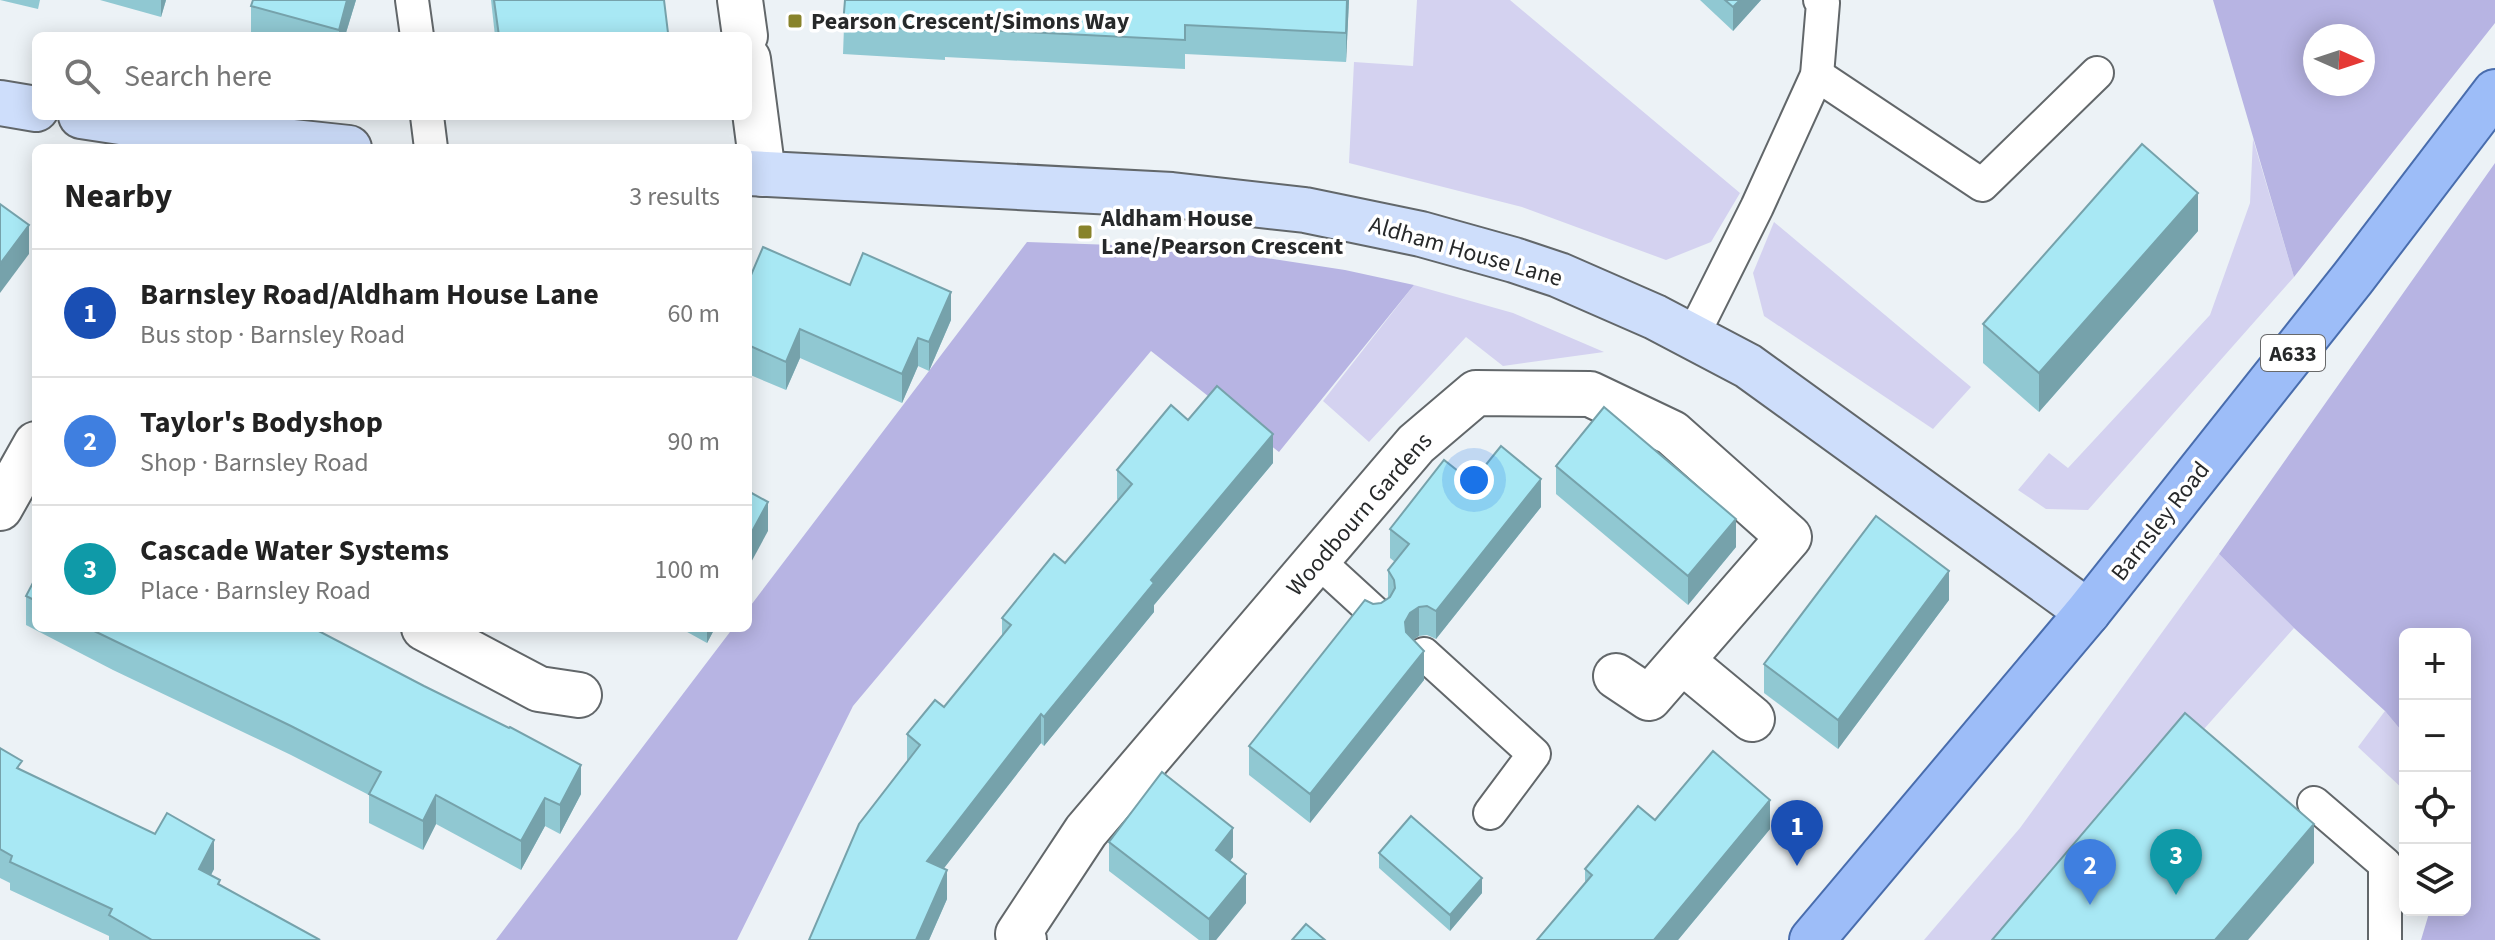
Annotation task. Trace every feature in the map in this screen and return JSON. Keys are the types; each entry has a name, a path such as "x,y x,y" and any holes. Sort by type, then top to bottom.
{"main road":[{"name":"Barnsley Road","path":"1812,940 2088,612 2495,92"}],"street":[{"path":"740,0 744,32"},
{"path":"0,103 32,108"},
{"path":"752,116 756,174"},
{"path":"95,120 159,138 273,144"},
{"name":"Aldham House Lane","path":"756,174 1172,195 1305,210 1421,234 1514,260 1559,275 1655,317 1748,366 2088,612"},
{"name":"Woodbourn Gardens","path":"1018,938 1086,831 1416,444 1476,393 1590,394 1672,433 1789,537 1649,698 1616,676"},
{"path":"0,508 32,451"},
{"path":"432,632 539,689 579,695"},
{"path":"1682,661 1752,719"}],"lane":[{"path":"412,0 416,32"},
{"path":"1692,337 1757,207 1817,75 1823,3 1820,0"},
{"path":"1817,75 1982,185 2097,73"},
{"path":"428,120 430,144"},
{"path":"1317,560 1376,614"},
{"path":"1424,654 1534,754 1490,813"},
{"path":"2314,803 2385,864 2385,940"}],"shaded area":[{"path":"1417,0 1510,0 1740,193 1711,242 1666,260 1522,207 1349,163 1354,62 1413,66"},
{"path":"2213,0 2495,0 2495,23 2294,277"},
{"path":"2253,139 2294,277 2088,510 2046,509 2018,490 2049,453 2068,468 2210,315 2250,203"},
{"path":"2495,163 2495,940 2421,940 2428,916 2471,916 2471,628 2399,628 2399,728 2219,554"},
{"path":"1774,222 1971,387 1933,429 1764,316 1753,273"},
{"path":"1027,242 1200,248 1345,270 1414,285 1279,452 1151,351 853,706 737,940 496,940 730,632 752,632 752,604"},
{"path":"1414,285 1513,313 1604,352 1503,366 1466,337 1369,442 1323,401"},
{"path":"2219,554 2294,628 2016,940 1924,940 2020,828"},
{"path":"2385,711 2399,728 2399,785 2358,747"}],"building":[{"path":"253,0 347,0 339,30 251,6"},
{"path":"494,0 664,0 668,32 498,32"},
{"path":"845,0 1347,0 1346,33 1185,25 1185,40 843,25"},
{"path":"1725,0 1740,0 1733,7"},
{"path":"2142,144 2198,193 2039,373 1983,324"},
{"path":"0,204 29,225 0,264"},
{"path":"763,247 850,285 863,253 951,292 929,342 918,338 902,374 800,329 786,362 752,347 752,273"},
{"path":"1217,386 1273,434 1151,580 1154,583 1044,717 1041,714 927,861 947,870 916,940 809,940 859,824 920,745 907,734 935,700 944,707 1011,625 1002,618 1054,554 1065,563 1132,484 1117,470 1171,405 1188,420"},
{"path":"1604,407 1736,519 1688,576 1556,466"},
{"path":"1501,446 1541,479 1436,611 1427,606 1410,613 1405,622 1406,632 1424,651 1310,794 1249,746 1365,600 1373,604 1390,597 1395,588 1388,570 1409,544 1390,529 1444,460 1472,482"},
{"path":"752,493 768,502 752,532"},
{"path":"1876,516 1949,571 1838,720 1764,664"},
{"path":"32,585 32,599 26,596"},
{"path":"96,632 321,632 581,765 560,805 545,798 521,841 436,795 423,821 369,794 381,772"},
{"path":"2185,713 2314,824 2215,940 1992,940"},
{"path":"0,748 22,761 17,768 155,834 167,813 214,840 199,869 220,880 218,884 320,940 152,940 109,915 112,909 10,862 12,856 0,849"},
{"path":"1713,751 1770,800 1654,940 1537,940 1592,875 1585,869 1638,806 1655,820"},
{"path":"1162,772 1233,828 1216,850 1246,874 1209,919 1109,842"},
{"path":"1411,816 1482,878 1450,915 1379,853"},
{"path":"1306,924 1325,940 1292,940"}],"place":[{"name":"Pearson Crescent/Simons Way","path":"795,21"},
{"name":"Aldham House Lane/Pearson Crescent","path":"1085,232"},
{"name":"Barnsley Road/Aldham House Lane","path":"1797,866"},
{"name":"Cascade Water Systems","path":"2176,895"},
{"name":"Taylor's Bodyshop","path":"2090,905"}]}
